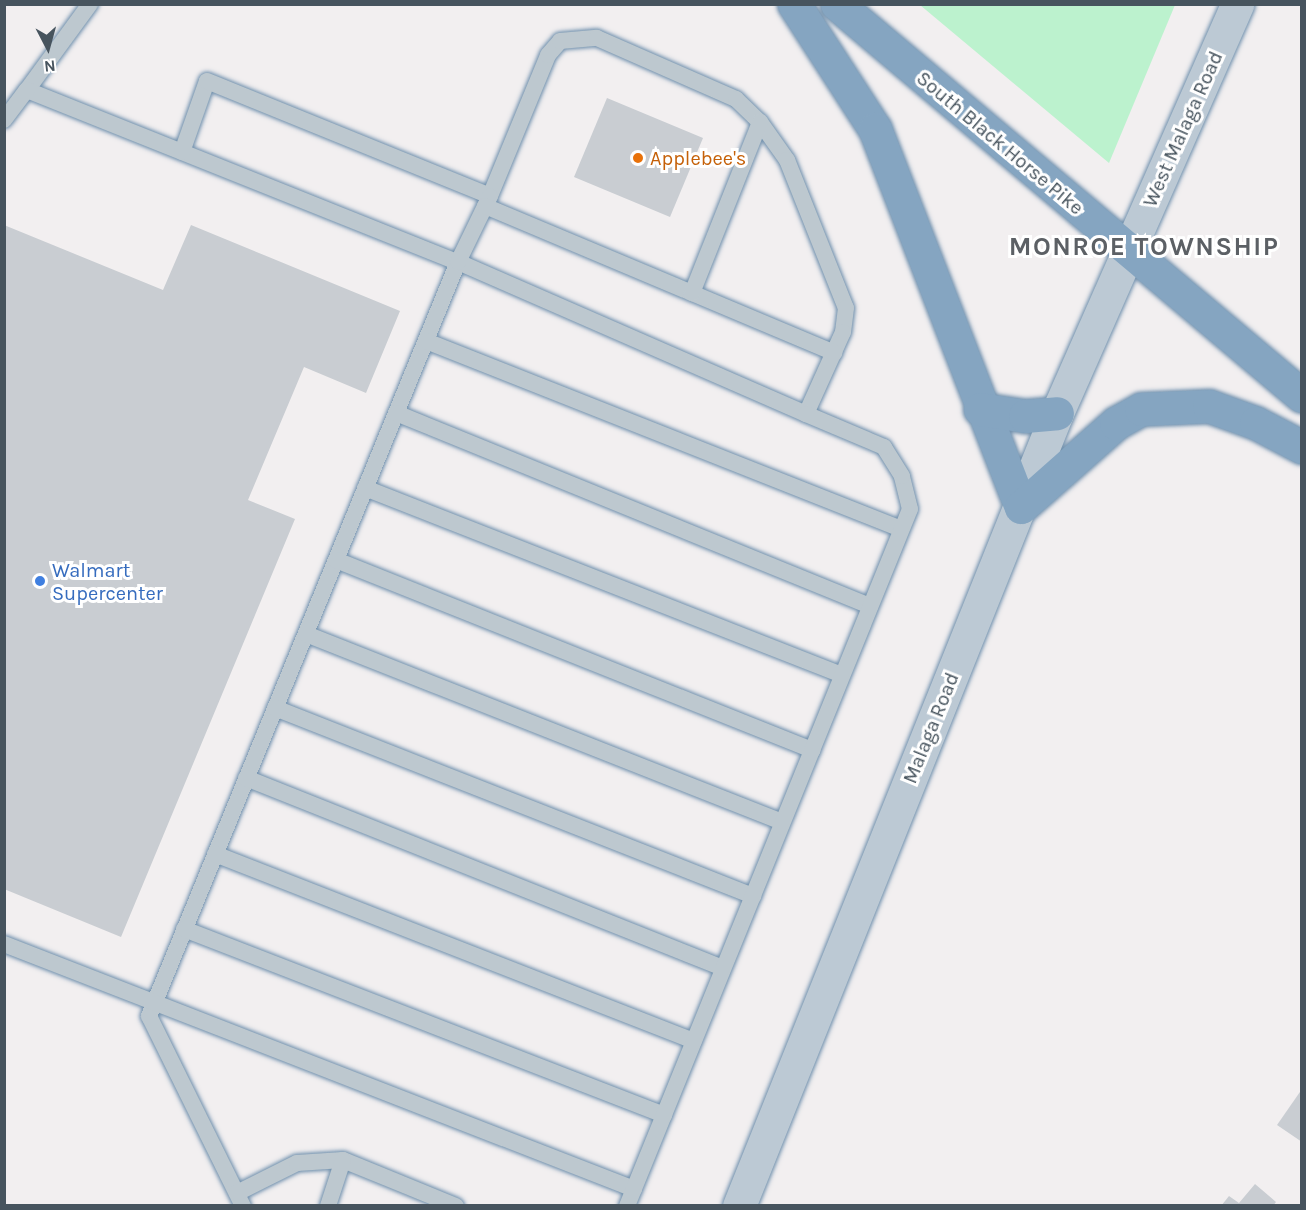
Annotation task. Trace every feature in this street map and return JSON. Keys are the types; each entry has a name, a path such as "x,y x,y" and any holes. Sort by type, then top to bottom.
{"highway":[{"path":"794,4 875,129 980,409 1020,507 1116,423 1141,409 1209,406 1256,423 1302,447"},
{"name":"South Black Horse Pike","path":"837,4 1128,253 1302,396"},
{"path":"980,409 1025,416 1058,413"}],"main road":[{"name":"West Malaga Road","path":"1128,253 1236,4"},
{"name":"Malaga Road","path":"739,1206 1058,413 1128,253"}],"lane":[{"path":"4,120 90,4"},
{"path":"456,1206 343,1160 297,1163 240,1199 148,1016 458,262 488,201 548,55 560,41 597,38 736,99 760,122 787,160 846,308 843,332 806,414"},
{"path":"182,152 207,81 834,353"},
{"path":"27,90 458,262 884,447 902,476 909,509 627,1206"},
{"path":"692,293 760,122"},
{"path":"426,341 901,529"},
{"path":"396,413 870,606"},
{"path":"365,488 842,675"},
{"path":"336,560 812,750"},
{"path":"306,634 782,822"},
{"path":"275,708 753,896"},
{"path":"246,778 723,968"},
{"path":"215,854 694,1041"},
{"path":"184,929 664,1115"},
{"path":"4,944 634,1189"},
{"path":"328,1206 343,1160"}],"green space":[{"path":"920,5 1175,5 1109,163"}],"building":[{"name":"Applebee's","path":"607,98 703,138 670,217 574,177"},
{"path":"4,225 163,290 191,225 400,311 366,393 304,367 248,500 295,519 121,937 4,889"},
{"path":"1302,1089 1302,1142 1277,1125"},
{"path":"1255,1184 1276,1202 1273,1206 1221,1206 1229,1196 1239,1203"}],"place":[{"name":"Applebee's","path":"638,158"},
{"name":"Walmart Supercenter","path":"40,581"}],"district":[{"name":"MONROE TOWNSHIP","path":"1144,247"}]}
